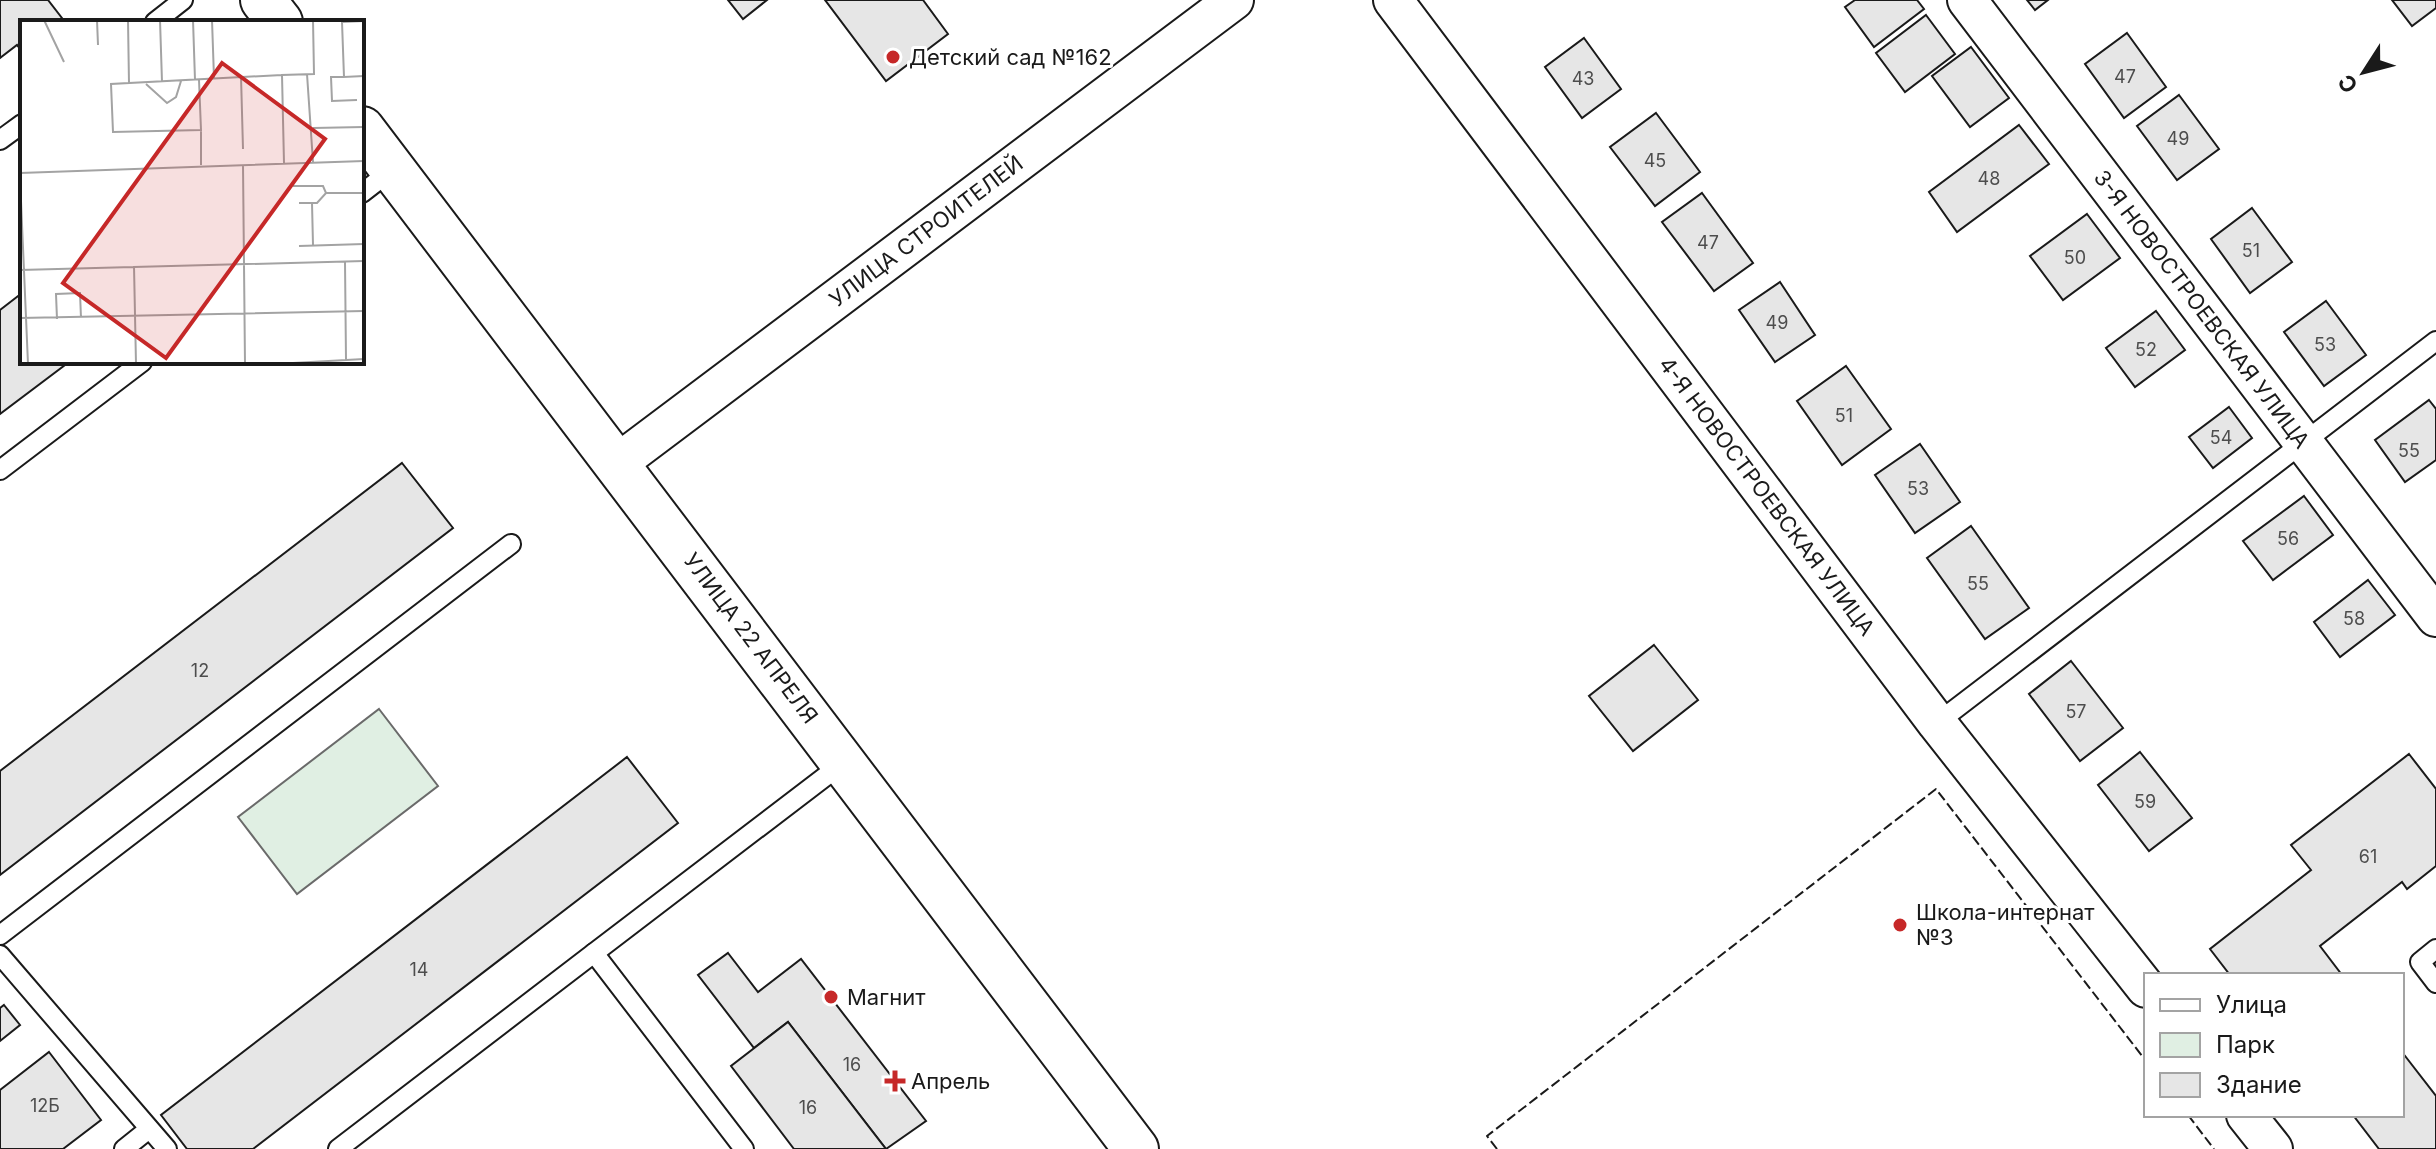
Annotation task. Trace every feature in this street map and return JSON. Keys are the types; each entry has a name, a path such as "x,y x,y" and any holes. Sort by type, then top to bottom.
{"main road":[{"path":"263,0 278,20"},
{"name":"УЛИЦА 22 АПРЕЛЯ","path":"364,136 378,181 618,463 1136,1149"}],"street":[{"name":"УЛИЦА СТРОИТЕЛЕЙ","path":"618,463 1234,0"},
{"name":"4-Я НОВОСТРОЕВСКАЯ УЛИЦА","path":"1393,0 1937,723 2144,985"},
{"name":"3-Я НОВОСТРОЕВСКАЯ УЛИЦА","path":"1967,0 2436,617"},
{"path":"2248,1117 2273,1149"}],"lane":[{"path":"158,20 183,0"},
{"path":"0,140 20,125"},
{"path":"1937,723 2436,341"},
{"path":"0,470 139,364"},
{"path":"0,935 511,544"},
{"path":"338,1149 844,762"},
{"path":"2436,949 2420,962 2436,983"},
{"path":"594,953 744,1149"},
{"path":"0,955 167,1149"},
{"path":"124,1149 149,1129"}],"green space":[{"path":"379,709 438,786 297,894 238,817"}],"building":[{"path":"0,0 48,0 63,20 20,20 20,49 17,45 0,58"},
{"path":"728,0 767,0 743,19"},
{"name":"Детский сад №162","path":"825,0 923,0 948,34 886,81"},
{"path":"1855,0 1917,0 1924,9 1874,47 1845,7"},
{"path":"2027,0 2048,0 2035,10"},
{"path":"2392,0 2436,0 2436,8 2412,26"},
{"path":"1926,15 1955,54 1905,92 1876,53"},
{"path":"2127,33 2166,87 2124,118 2085,64"},
{"path":"1584,38 1621,89 1582,118 1545,67"},
{"path":"1971,47 2009,98 1970,127 1932,76"},
{"path":"2179,95 2219,149 2177,180 2137,126"},
{"path":"1656,113 1700,172 1655,206 1610,147"},
{"path":"2019,125 2049,164 1957,232 1929,192"},
{"path":"1702,193 1753,263 1714,291 1662,222"},
{"path":"2252,208 2292,262 2250,293 2211,239"},
{"path":"2087,214 2120,258 2063,300 2030,256"},
{"path":"1780,282 1815,335 1775,362 1739,310"},
{"path":"20,295 20,364 66,364 0,414 0,310"},
{"path":"2326,301 2366,355 2324,386 2284,332"},
{"path":"2156,311 2185,350 2135,387 2106,348"},
{"path":"1846,366 1891,429 1842,465 1797,401"},
{"path":"2429,400 2436,409 2436,460 2405,482 2375,440"},
{"path":"2229,407 2252,438 2213,468 2189,437"},
{"path":"1920,444 1960,502 1915,533 1875,475"},
{"path":"402,463 453,528 0,875 0,771"},
{"path":"2304,496 2333,535 2273,580 2243,541"},
{"path":"1971,526 2029,608 1985,639 1927,558"},
{"path":"2368,580 2395,615 2340,657 2314,622"},
{"path":"1654,645 1698,700 1633,751 1589,696"},
{"path":"2071,661 2123,728 2080,761 2029,694"},
{"path":"2140,752 2192,818 2149,851 2098,785"},
{"path":"2409,754 2436,789 2436,866 2407,889 2402,882 2320,946 2340,973 2228,973 2210,949 2311,870 2291,845"},
{"path":"627,757 678,823 253,1149 187,1149 161,1115"},
{"path":"728,953 758,992 801,959 926,1121 886,1149 788,1022 754,1048 698,975"},
{"path":"4,1005 20,1025 0,1041 0,1008"},
{"path":"788,1022 886,1149 794,1149 731,1066"},
{"path":"49,1052 101,1120 63,1149 0,1149 0,1090"},
{"path":"2404,1055 2436,1096 2436,1149 2379,1149 2355,1117 2404,1117"}],"fence":[{"path":"1497,1149 1487,1136 1936,789 2144,1058"},
{"path":"2190,1117 2214,1149"}],"place":[{"name":"Детский сад №162","path":"893,57"},
{"name":"Школа-интернат №3","path":"1900,925"},
{"name":"Магнит","path":"831,997"},
{"name":"Апрель","path":"895,1081"}]}
